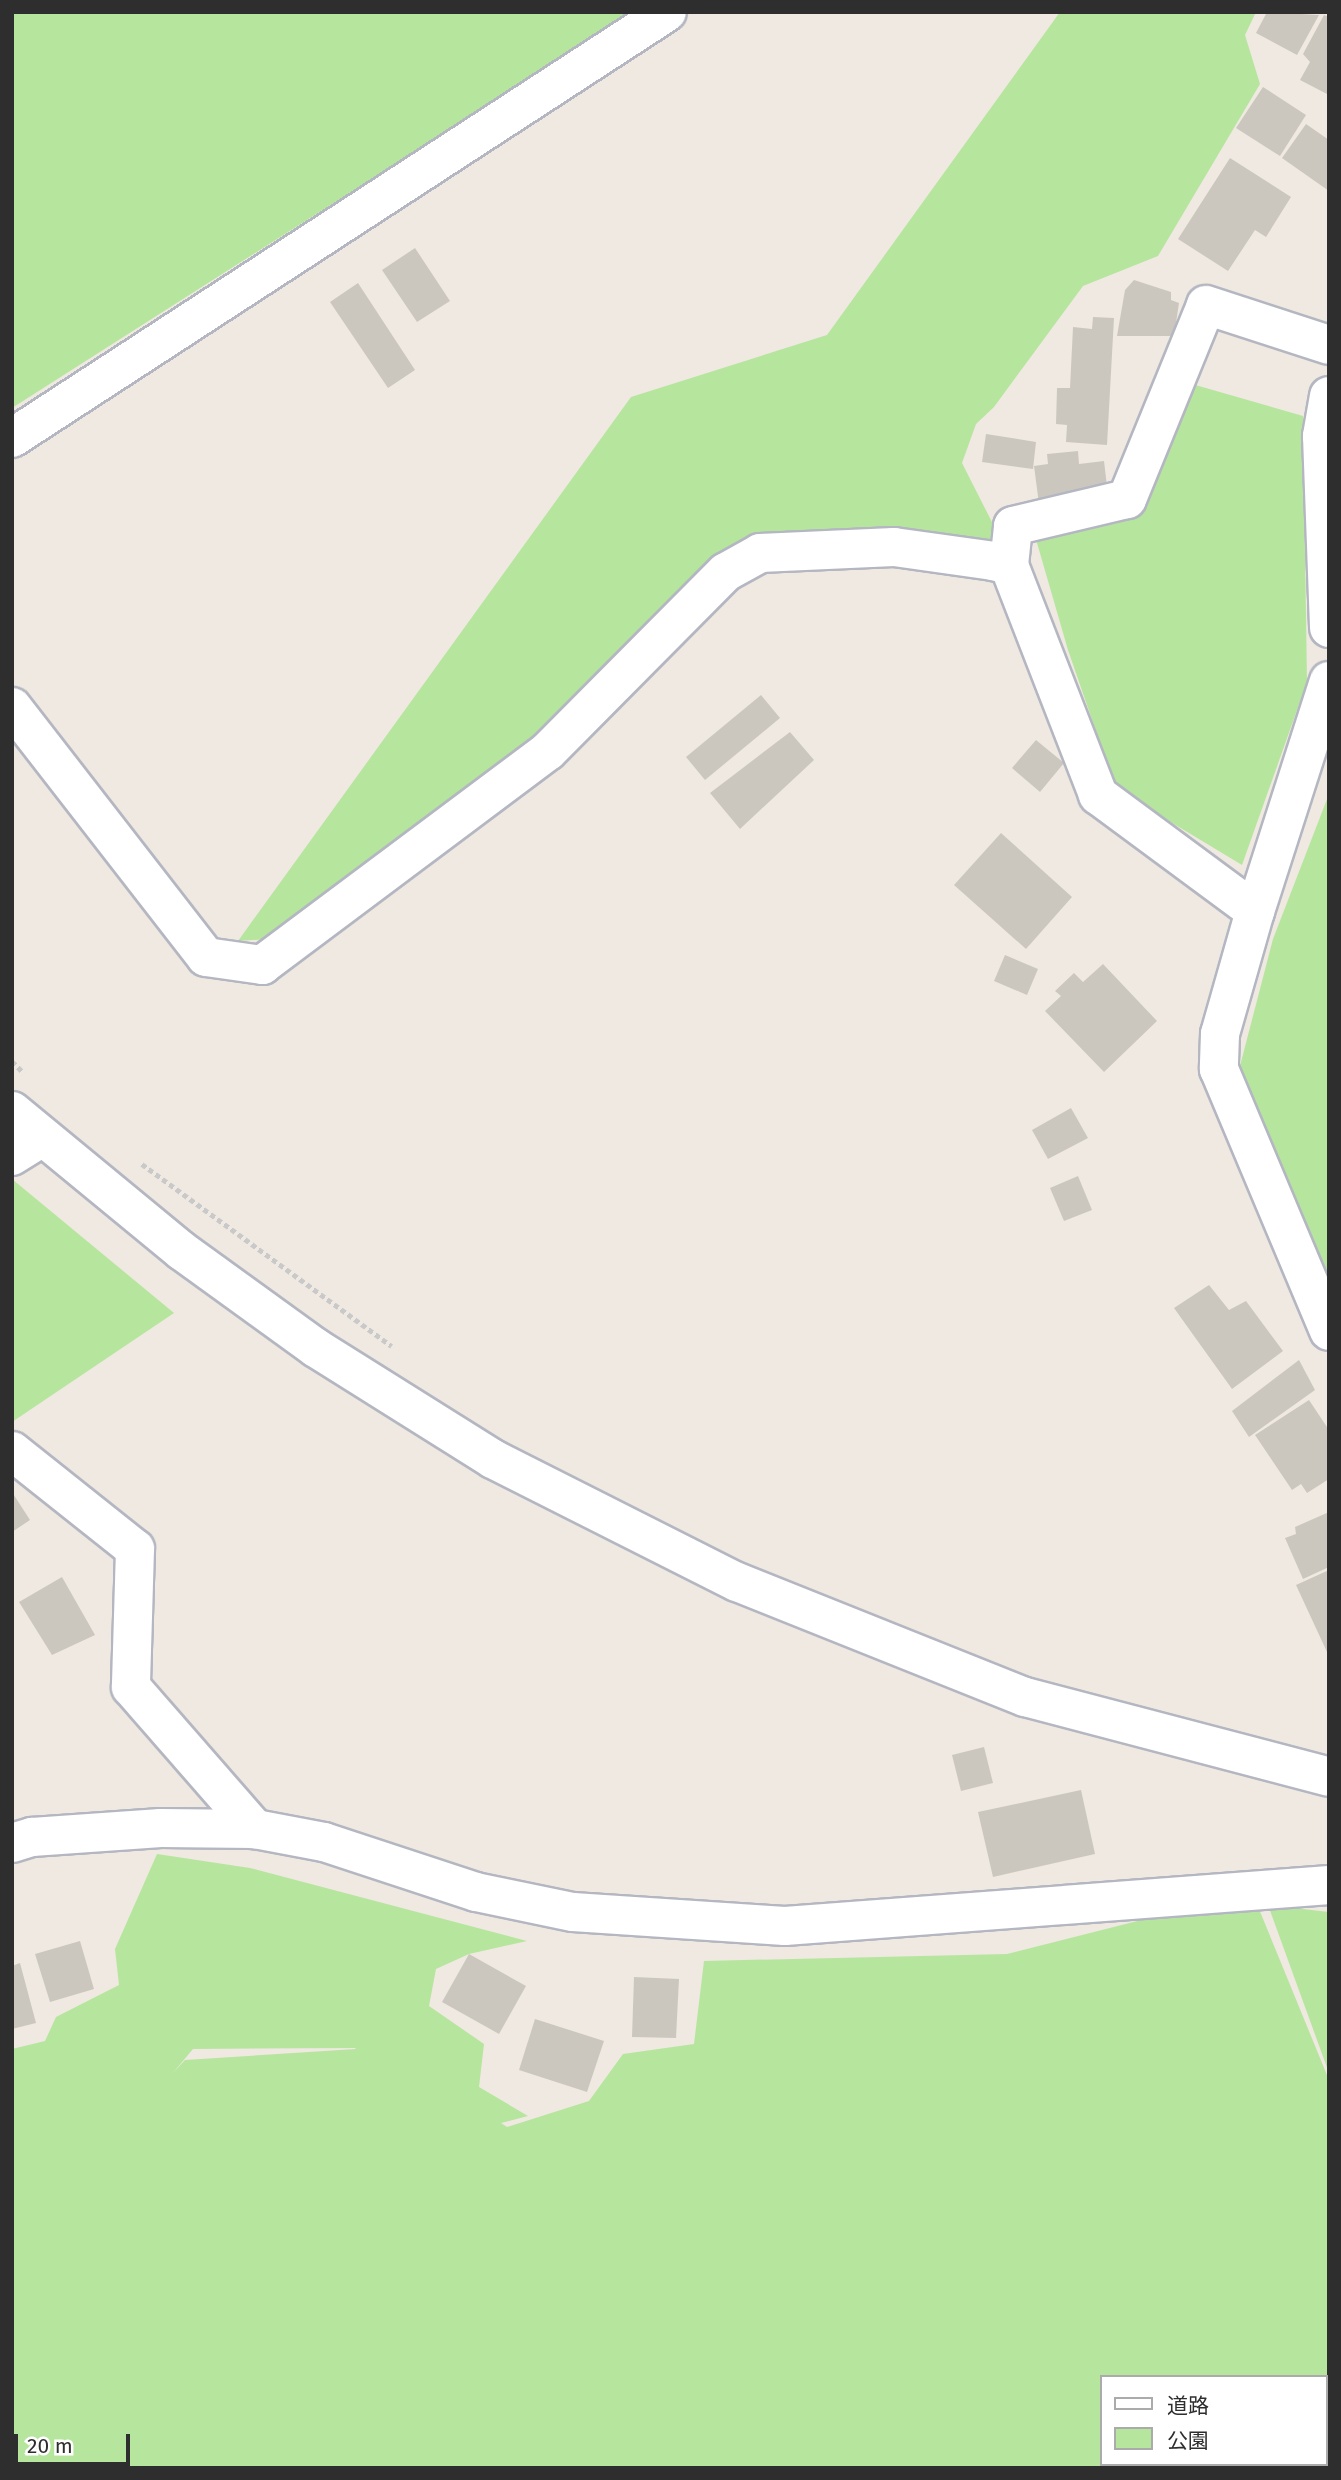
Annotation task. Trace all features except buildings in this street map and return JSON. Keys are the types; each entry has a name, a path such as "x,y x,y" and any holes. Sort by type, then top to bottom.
{"street":[{"path":"12,438 667,12"},
{"path":"1255,911 1098,795 1009,565 1013,526 1127,499 1206,305 1329,345"},
{"path":"1329,396 1322,436 1329,628"},
{"path":"12,707 206,957 262,965 548,751 726,572 760,553 894,547 1009,565"},
{"path":"1329,681 1255,911 1220,1034 1219,1069 1329,1331"},
{"path":"22,1095 28,1147 182,1251 316,1348 493,1459 737,1583 1025,1697 1329,1777"},
{"path":"12,1451 135,1549 131,1687 255,1829"},
{"path":"12,1843 32,1837 162,1828 255,1829 324,1842 476,1892 573,1912 785,1926 1329,1885"}],"path":[{"path":"12,1061 22,1095"},
{"path":"130,1155 401,1353"}],"green space":[{"path":"12,12 633,12 12,408"},
{"path":"1060,12 1256,12 1245,35 1260,84 1158,256 1083,286 994,407 976,424 962,463 997,532 989,551 759,545 545,742 284,938 238,941 631,397 827,335"},
{"path":"1178,380 1303,416 1307,682 1242,865 1116,789 1068,650 1035,536 1137,508"},
{"path":"1329,794 1329,1289 1240,1066 1273,939"},
{"path":"12,1179 174,1313 12,1422"},
{"path":"157,1854 250,1868 527,1941 469,1954 436,1969 429,2006 484,2044 479,2087 528,2116 501,2123 507,2127 589,2101 623,2054 694,2044 704,1961 1007,1954 1252,1892 1329,2080 1329,2468 12,2468 12,2049 45,2041 56,2017 119,1985 115,1949","holes":["355,2048 185,2060 172,2074 193,2049"]},
{"path":"1268,1905 1329,1912 1329,2073"}]}
